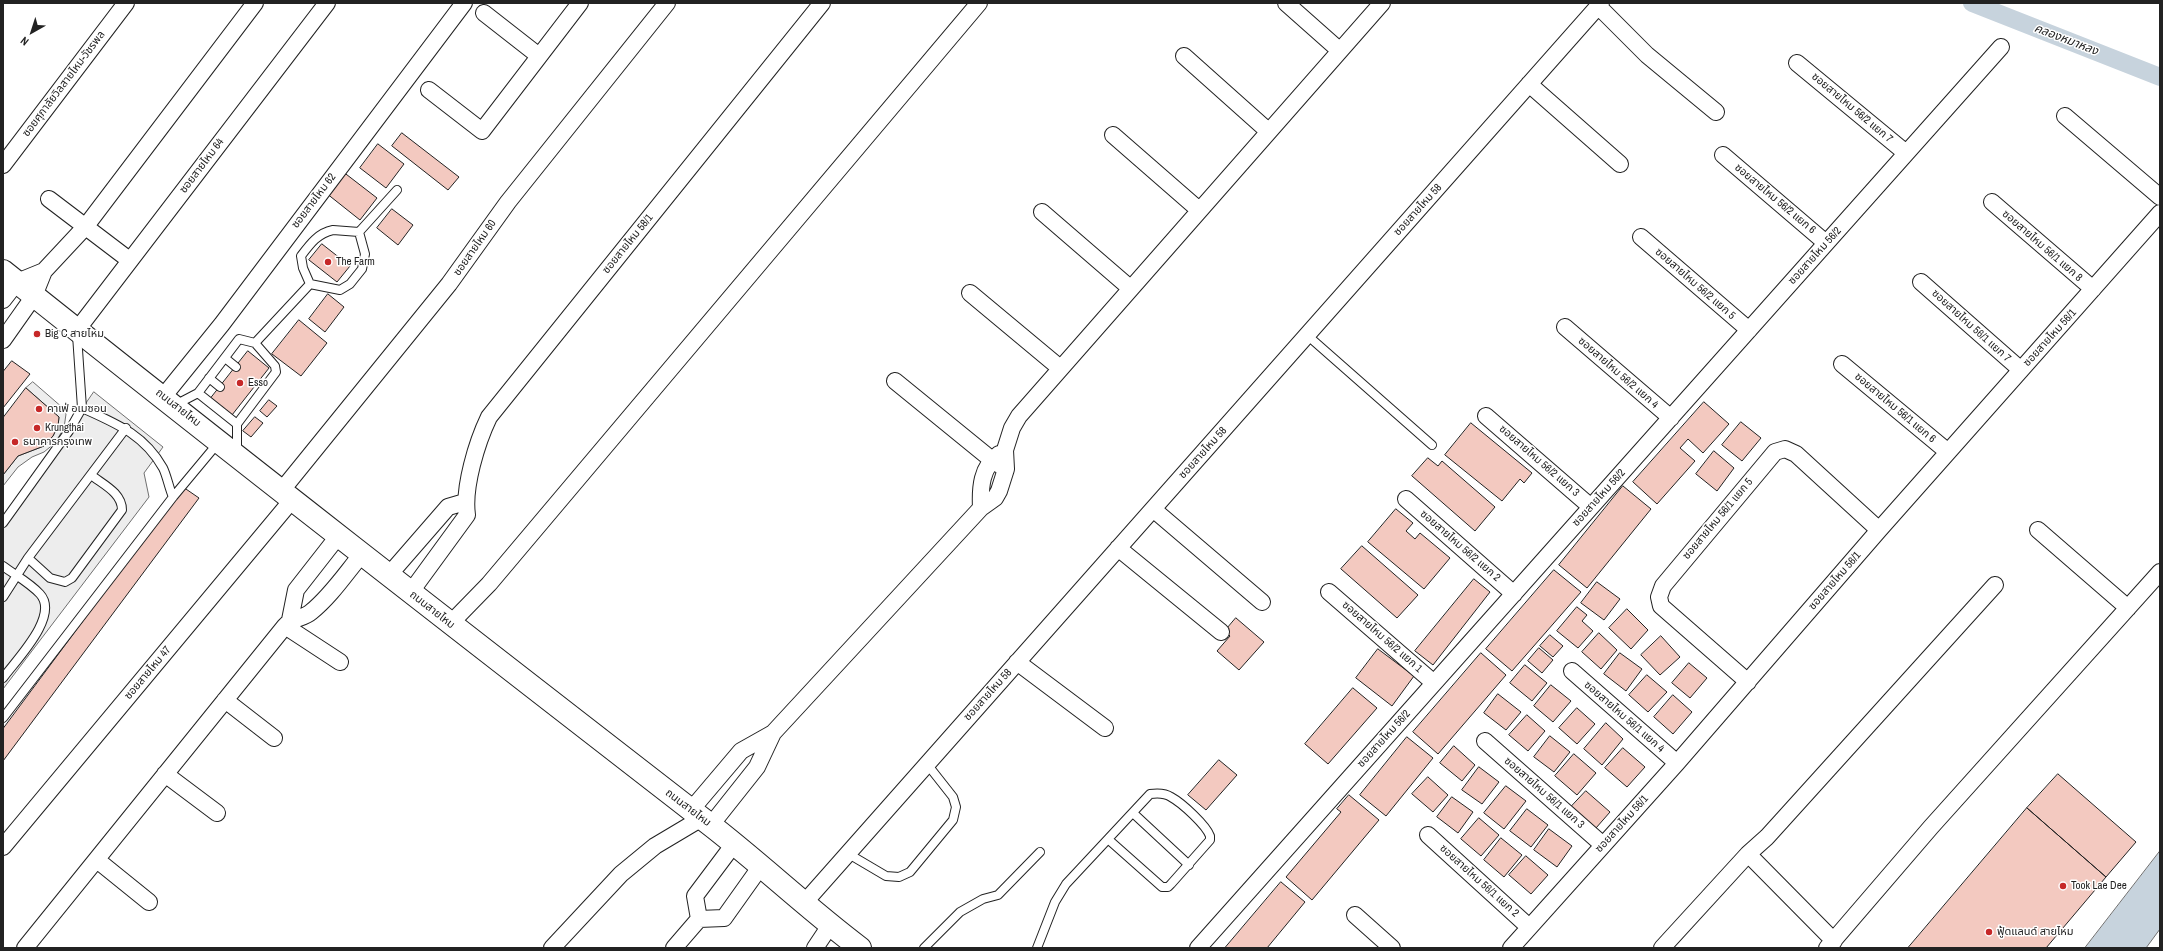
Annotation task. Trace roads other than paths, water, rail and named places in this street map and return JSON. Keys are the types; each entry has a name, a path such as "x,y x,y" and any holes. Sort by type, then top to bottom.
{"main road":[{"name":"ถนนสายไหม","path":"10,276 237,454 388,576 734,844 831,924 850,945"}],"street":[{"name":"ซอยศุภาลัยวิลสายไหม-วัชรพล","path":"3,164 126,3"},
{"path":"3,340 34,296 44,270 86,226 255,3"},
{"name":"ซอยสายไหม 64","path":"77,330 327,3"},
{"name":"ซอยสายไหม 62","path":"168,401 222,324 464,3"},
{"path":"429,90 482,131 580,3"},
{"name":"ซอยสายไหม 60","path":"287,495 449,284 508,202 667,3"},
{"name":"ซอยสายไหม 58/1","path":"410,593 467,515 465,502 483,430 489,417 822,3"},
{"path":"450,624 490,584 979,3"},
{"path":"1286,3 1339,50"},
{"path":"701,818 741,751 773,733 981,508 995,498 999,491 1006,469 1005,450 1014,422 1339,50 1382,3"},
{"path":"1600,5 1647,55 1716,112"},
{"name":"ซอยสายไหม 58","path":"805,902 1600,5"},
{"path":"484,13 539,56"},
{"name":"ซอยสายไหม 56/2","path":"1198,948 2001,48"},
{"path":"1184,56 1268,131"},
{"name":"ซอยสายไหม 56/2 แยก 7","path":"1797,63 1906,153"},
{"path":"1529,84 1620,164"},
{"path":"2065,116 2160,197"},
{"path":"1113,135 1199,210"},
{"name":"ซอยสายไหม 56/2 แยก 6","path":"1723,156 1826,243"},
{"path":"49,199 124,256"},
{"name":"ซอยสายไหม 56/1 แยก 8","path":"1992,202 2093,289"},
{"path":"1042,212 1130,288"},
{"name":"ซอยสายไหม 56/1","path":"1510,948 1677,763 1879,530 2160,213"},
{"name":"ซอยสายไหม 56/2 แยก 5","path":"1641,237 1749,330"},
{"path":"3,300 10,276 44,270"},
{"name":"ซอยสายไหม 56/1 แยก 7","path":"1921,282 2021,370"},
{"path":"970,293 1060,368"},
{"name":"ซอยสายไหม 56/2 แยก 4","path":"1566,328 1671,418"},
{"name":"ซอยสายไหม 56/1 แยก 6","path":"1842,364 1948,452"},
{"path":"895,381 992,460 1006,469"},
{"name":"ซอยสายไหม 56/2 แยก 3","path":"1486,416 1591,507"},
{"name":"ซอยสายไหม 56/1 แยก 5","path":"1748,682 1673,619 1661,606 1659,597 1668,580 1775,452 1785,449 1796,454 1879,530"},
{"path":"981,508 981,481 992,460 1005,450"},
{"name":"ซอยสายไหม 47","path":"3,847 287,495"},
{"name":"ซอยสายไหม 56/2 แยก 2","path":"1406,499 1514,594"},
{"path":"388,576 448,507 465,502"},
{"path":"1153,509 1262,602"},
{"path":"2038,530 2128,608"},
{"path":"28,947 165,774 288,623 296,590 338,535"},
{"path":"1118,548 1221,632"},
{"path":"288,623 309,614 323,602 362,554"},
{"path":"1748,854 1830,944 1932,827 2160,572"},
{"path":"1662,948 1748,854 1767,837 1995,585"},
{"name":"ซอยสายไหม 56/2 แยก 1","path":"1329,592 1434,683"},
{"path":"288,623 340,662"},
{"path":"1017,662 1105,728"},
{"name":"ซอยสายไหม 56/1 แยก 4","path":"1572,671 1677,763"},
{"path":"225,700 274,738"},
{"path":"552,948 621,874 655,846 701,818 757,768 773,733"},
{"name":"ซอยสายไหม 56/1 แยก 3","path":"1485,741 1603,845"},
{"path":"165,774 217,814"},
{"name":"ซอยสายไหม 56/1 แยก 2","path":"1428,834 1529,928"},
{"path":"699,919 695,896 734,844"},
{"path":"96,860 149,902"},
{"path":"674,948 699,919 724,918 761,866"},
{"path":"1355,915 1392,948"},
{"path":"815,948 831,924"}],"lane":[{"path":"359,232 397,190"},
{"path":"310,284 303,268 301,256 310,244 324,232 342,230 359,232"},
{"path":"310,284 340,290 350,284 362,268 365,254 359,232"},
{"path":"255,343 310,284"},
{"path":"3,523 69,431 82,408 77,330"},
{"path":"1307,335 1432,445"},
{"path":"168,401 198,393 240,338 255,343 275,366 276,372 237,424 237,454"},
{"path":"225,358 236,367"},
{"path":"209,378 220,387"},
{"path":"256,384 263,389"},
{"path":"198,393 237,424"},
{"path":"241,403 248,409"},
{"path":"82,408 126,428 149,448 163,468 172,497"},
{"path":"3,597 28,558 126,428"},
{"path":"3,718 172,497 220,441"},
{"path":"28,558 50,578 65,582 72,578 122,510 122,502 117,495 91,475"},
{"path":"3,566 41,594 46,605 45,618 36,635 3,678"},
{"path":"847,853 886,876 899,877 910,872 952,820 956,807 953,797 927,764"},
{"path":"1037,948 1055,902 1066,884 1109,840 1150,794 1158,793 1170,797 1204,826 1210,836 1210,840 1168,887 1162,887 1109,840"},
{"path":"1133,813 1188,865"},
{"path":"924,948 960,912 983,899 998,895 1040,852"}],"waterway":[{"name":"คลองหมาหลง","path":"1972,3 2160,77"}],"place":[{"name":"The Farm","path":"328,262"},
{"name":"Big C สายไหม","path":"37,334"},
{"name":"Esso","path":"240,383"},
{"name":"คาเฟ่ อเมซอน","path":"39,409"},
{"name":"Krungthai","path":"37,428"},
{"name":"ธนาคารกรุงเทพ","path":"15,442"},
{"name":"Took Lae Dee","path":"2063,886"},
{"name":"ฟู้ดแลนด์ สายไหม","path":"1989,932"}]}
